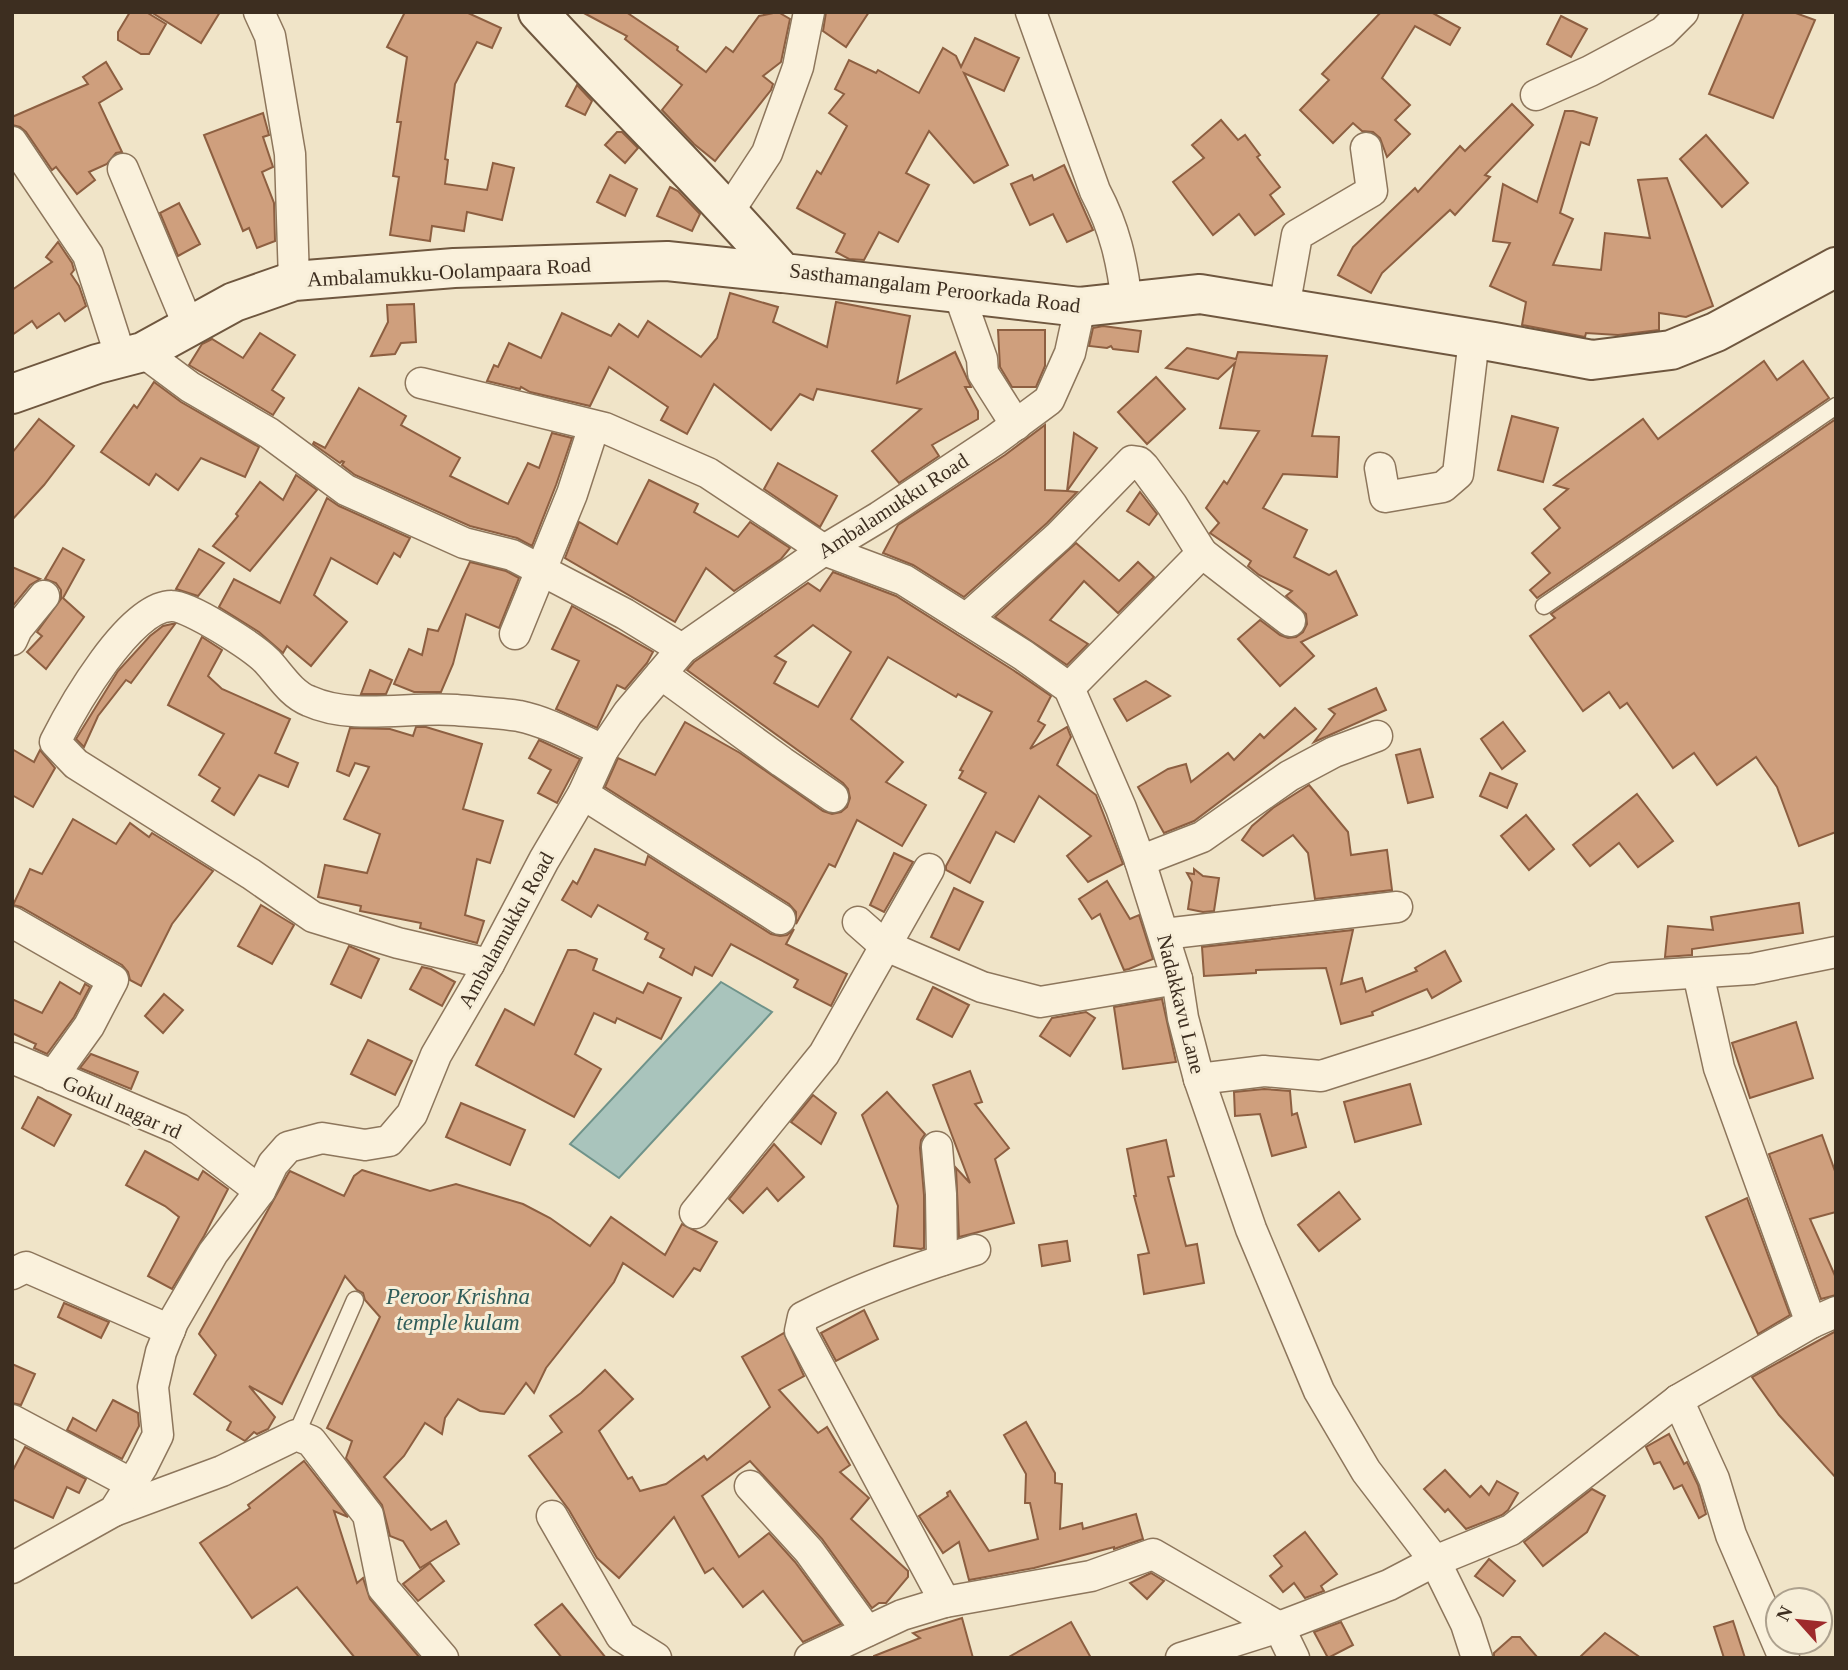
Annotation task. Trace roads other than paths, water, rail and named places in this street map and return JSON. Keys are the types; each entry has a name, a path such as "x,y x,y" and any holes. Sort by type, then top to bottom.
{"street":[{"path":"259,12 270,36 290,154 294,281"},
{"name":"Sasthamangalam Peroorkada Road","path":"538,12 729,211 783,273 1080,307 1200,294 1592,360 1671,350 1716,332 1832,275"},
{"path":"729,211 766,153 797,67 809,12"},
{"path":"1031,12 1095,191 1108,216 1121,257 1127,303"},
{"path":"1536,94 1590,71 1663,32 1683,12"},
{"path":"12,142 88,255 132,355 269,433 346,490 464,543 512,555 625,614 682,649"},
{"path":"1284,308 1297,235 1372,191 1366,148"},
{"path":"123,169 189,327"},
{"name":"Ambalamukku-Oolampaara Road","path":"12,394 132,355 234,302 294,281 454,268 667,261 783,273"},
{"path":"959,294 982,359 983,373 1016,425"},
{"name":"Ambalamukku Road","path":"12,1568 114,1511 132,1484 158,1435 153,1387 161,1352 170,1330 213,1253 260,1191 273,1164 288,1147 322,1138 365,1145 389,1140 412,1114 436,1055 583,794 603,750 628,713 682,649 824,550 879,517 1049,400 1070,353 1080,307"},
{"path":"1380,468 1385,497 1443,487 1458,474 1474,339"},
{"path":"421,383 594,426 708,473 824,550 904,580 1023,654 1069,688 1202,553"},
{"path":"515,634 572,494 594,426"},
{"path":"966,619 1059,536 1132,461 1139,462 1144,467 1202,553 1290,621"},
{"path":"12,640 44,596"},
{"path":"489,964 398,943 313,917 251,874 76,764 55,742 65,723 120,640 153,610 173,605 216,624 266,660 280,678 307,701 331,708 374,712 455,710 519,716 544,723 603,750"},
{"path":"661,674 833,797"},
{"name":"Nadakkavu Lane","path":"1069,688 1121,808 1140,861 1177,979 1183,1018 1199,1079 1251,1229 1319,1391 1366,1471 1436,1561 1466,1624 1477,1658"},
{"path":"1140,861 1202,837 1289,776 1334,752 1377,736"},
{"path":"583,794 780,919"},
{"path":"695,1213 824,1054 929,869"},
{"path":"1164,934 1397,906"},
{"path":"12,922 113,980 89,1026 53,1076"},
{"path":"858,922 884,945 982,987 1040,1002 1177,979"},
{"path":"1199,1079 1264,1071 1321,1076 1613,978 1752,969 1836,951"},
{"path":"1181,1658 1279,1627 1389,1585 1436,1561 1511,1530 1678,1400 1823,1317 1719,1068 1698,973"},
{"name":"Gokul nagar rd","path":"12,1059 179,1129 260,1191"},
{"path":"937,1147 942,1260"},
{"path":"945,1602 800,1331 803,1317 839,1298 905,1271 975,1250"},
{"path":"12,1274 26,1267 170,1330"},
{"path":"1678,1400 1714,1479 1731,1535 1784,1658"},
{"path":"12,1420 132,1484"},
{"path":"114,1511 222,1471 296,1435 311,1441 369,1515 383,1588 443,1658"},
{"path":"750,1486 809,1551 867,1631"},
{"path":"552,1516 621,1636 656,1658"},
{"path":"810,1658 902,1615 945,1602 1091,1576 1153,1554 1279,1627 1294,1658"}],"lane":[{"path":"1544,606 1836,406"},
{"path":"296,1435 355,1300"}],"water":[{"path":"721,982 772,1012 619,1178 570,1144"}],"water label":[{"name":"Peroor Krishna temple kulam","path":"458,1309"}]}
